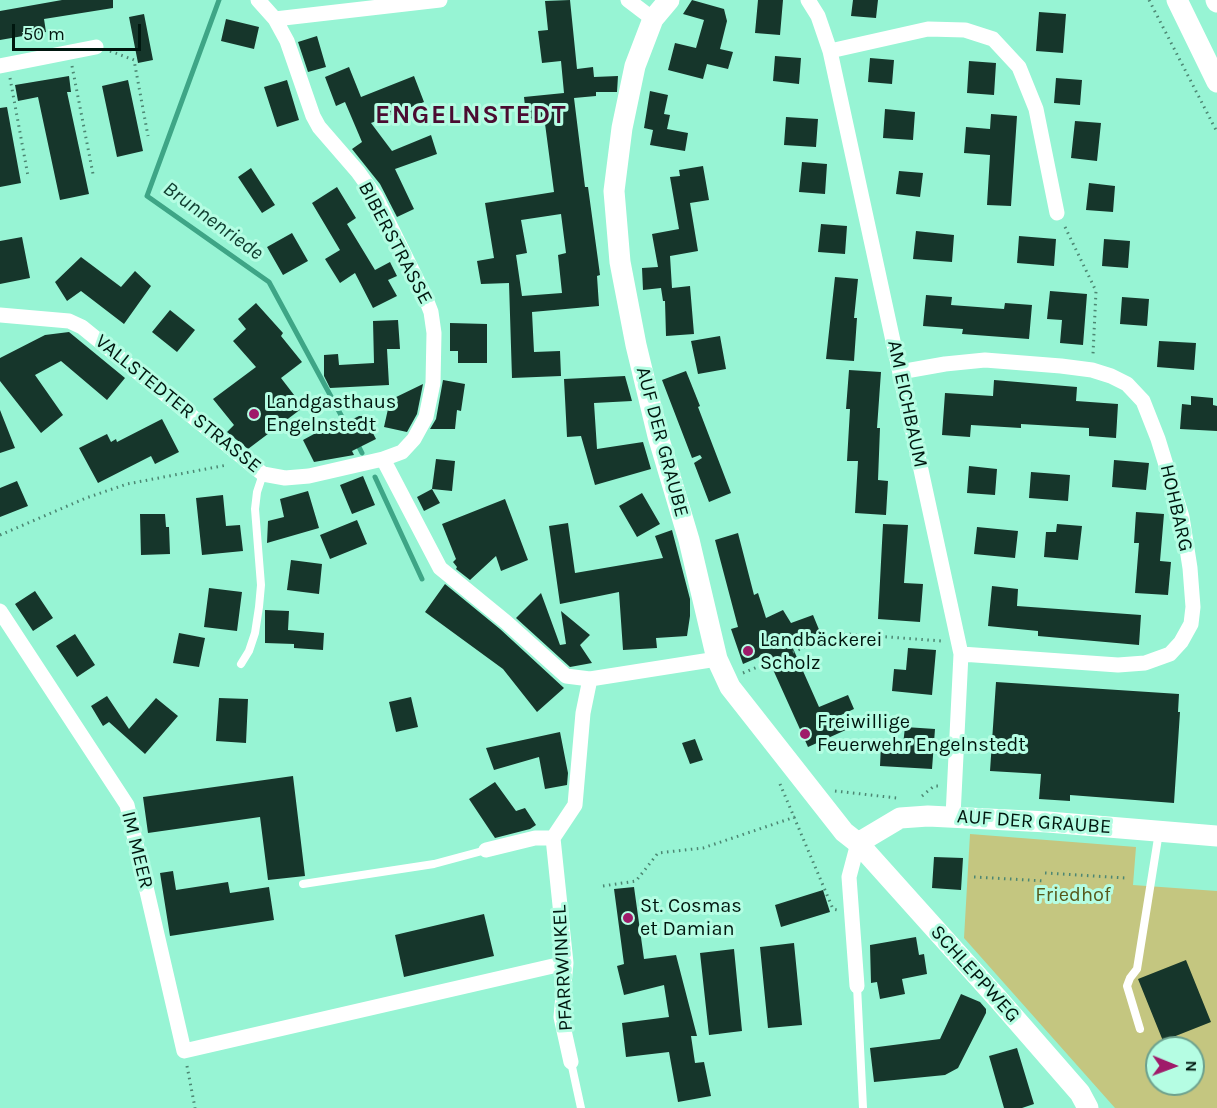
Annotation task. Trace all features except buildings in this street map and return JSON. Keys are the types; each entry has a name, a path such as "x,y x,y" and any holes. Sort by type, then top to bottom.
{"street":[{"name":"BIBERSTRASSE","path":"258,0 275,19 287,41 319,127 358,172 376,197 431,312 434,333 433,383 426,417 414,440 402,452 383,459"},
{"path":"275,19 440,0"},
{"path":"628,0 653,19"},
{"name":"AUF DER GRAUBE","path":"669,0 653,19 634,66 614,190 620,262 636,345 658,436 689,540 717,659 730,687 844,832 858,843 900,818 953,816 1217,836"},
{"name":"AM EICHBAUM","path":"808,0 818,16 830,51 960,648 953,816"},
{"path":"1177,0 1217,82"},
{"path":"830,51 928,29 965,30 993,39 1019,68 1036,109 1057,213"},
{"path":"4,65 96,47"},
{"name":"VALLSTEDTER STRASSE","path":"0,315 69,321 82,327 263,474 285,478 309,476 383,459"},
{"name":"HOHBARG","path":"900,372 945,363 985,360 1092,370 1127,384 1143,401 1158,439 1182,518 1190,568 1193,607 1191,624 1181,642 1170,654 1145,663 1118,665 960,648"},
{"path":"383,459 440,568 506,622 566,676 590,679 717,659"},
{"name":"IM MEER","path":"0,611 127,805 184,1051"},
{"path":"486,850 535,838 553,838 574,805 583,713 590,679"},
{"name":"PFARRWINKEL","path":"553,838 566,963 561,1017 571,1062"},
{"path":"857,986 849,877 858,843"},
{"name":"SCHLEPPWEG","path":"858,843 1080,1093 1088,1108"},
{"path":"184,1051 566,963"}],"lane":[{"path":"241,664 249,651 255,633 259,607 261,585 255,509 257,492 263,474"},
{"path":"1140,1029 1127,986 1137,969 1159,831"},
{"path":"303,884 434,864 486,850"},
{"path":"857,986 863,1108"},
{"path":"571,1062 581,1108"}],"path":[{"path":"1149,0 1217,132"},
{"path":"96,47 135,60 148,136"},
{"path":"69,52 93,174"},
{"path":"4,65 28,176"},
{"path":"1057,213 1096,291 1092,370"},
{"path":"0,535 86,498 127,484 229,465 236,454"},
{"path":"727,680 829,638 848,634 960,648"},
{"path":"777,775 833,909 851,912"},
{"path":"914,797 924,796 934,786 955,784"},
{"path":"810,788 893,798 903,797"},
{"path":"603,886 636,881 658,853 703,848 795,817"},
{"path":"1045,873 1126,878"},
{"path":"974,877 1045,880"},
{"path":"184,1051 195,1108"}],"green space":[{"name":"Friedhof","path":"970,834 1136,847 1133,885 1217,891 1217,1108 1115,1108 964,938"}],"waterway":[{"name":"Brunnenriede","path":"219,0 147,196 269,282 348,428"},
{"name":"Brunnenriede","path":"356,441 362,453"},
{"name":"Brunnenriede","path":"375,477 422,579"}],"place":[{"name":"Landgasthaus Engelnstedt","path":"254,414"},
{"name":"Landbäckerei Scholz","path":"748,651"},
{"name":"Freiwillige Feuerwehr Engelnstedt","path":"805,734"},
{"name":"St. Cosmas et Damian","path":"628,918"}],"district":[{"name":"ENGELNSTEDT","path":"471,116"}]}
